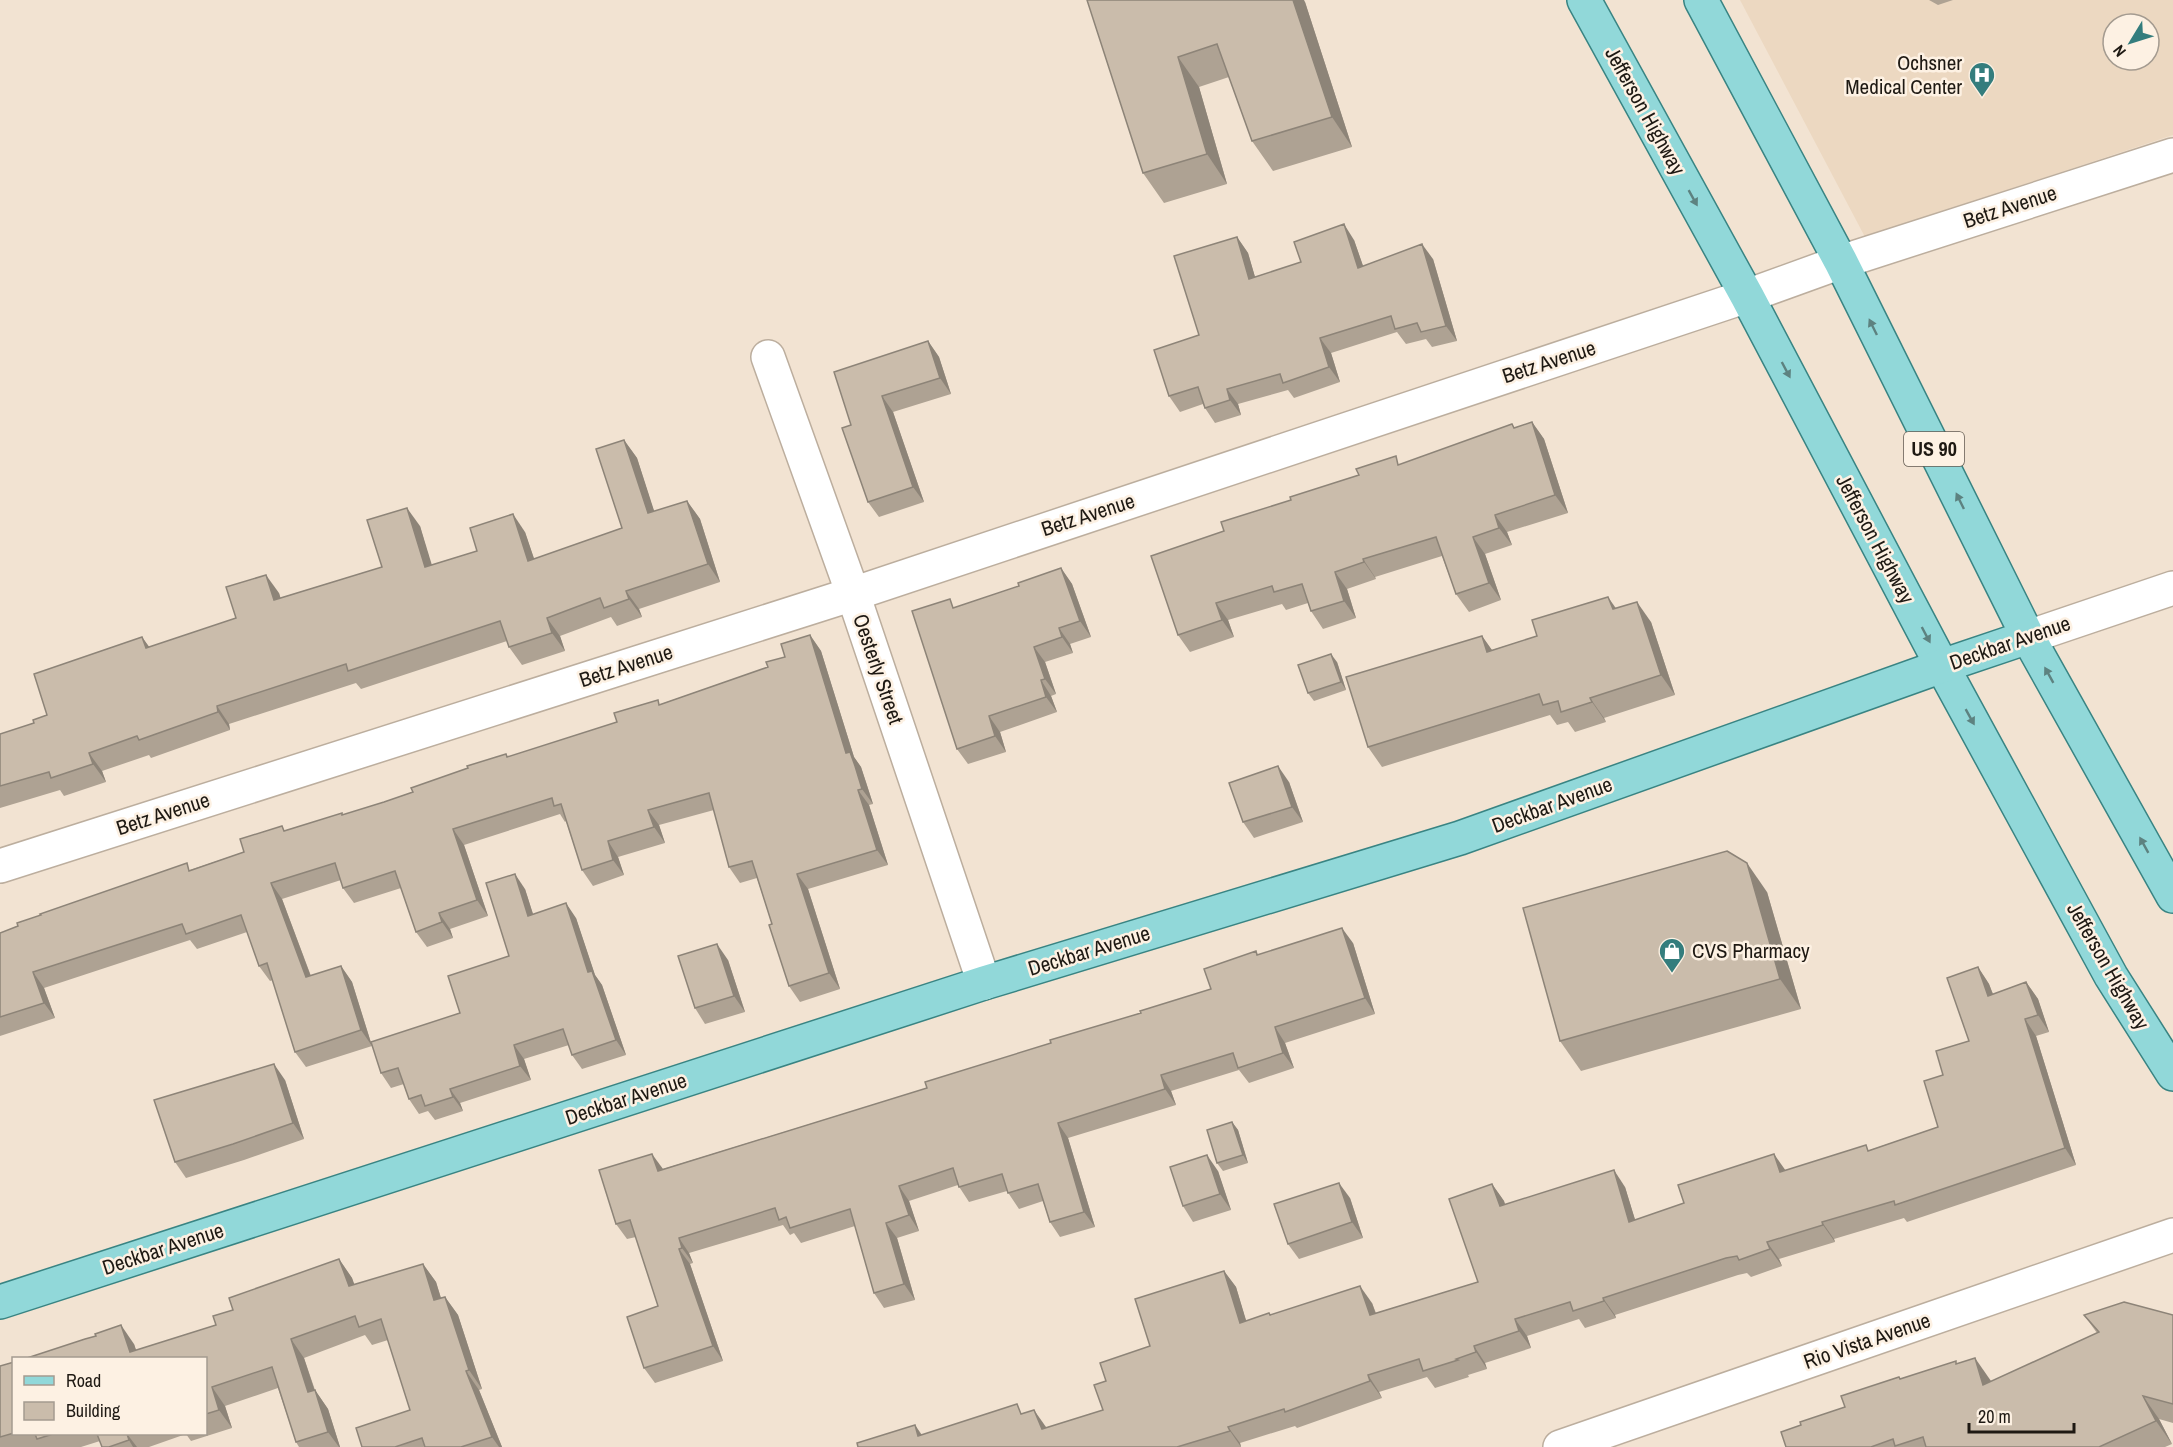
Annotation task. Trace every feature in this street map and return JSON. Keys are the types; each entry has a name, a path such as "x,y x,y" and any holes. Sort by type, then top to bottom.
{"main road":[{"name":"Jefferson Highway","path":"1584,0 1747,296 1942,666 2111,976 2173,1074"},
{"name":"US 90","path":"1701,0 1841,262 2028,637 2173,896"},
{"name":"Deckbar Avenue","path":"0,1302 984,983 1460,838 2028,637"}],"street":[{"name":"Betz Avenue","path":"0,866 853,594 1747,296 1841,262 2173,155"},
{"name":"Oesterly Street","path":"768,357 853,594 984,983"},
{"name":"Deckbar Avenue","path":"2028,637 2173,588"},
{"name":"Rio Vista Avenue","path":"1560,1447 2173,1235"}],"shaded area":[{"name":"Ochsner Medical Center","path":"1740,0 2173,0 2173,135 1865,237"}],"building":[{"path":"1087,0 1293,0 1332,117 1252,141 1217,44 1178,57 1207,154 1143,173"},
{"path":"1344,224 1358,268 1422,244 1446,326 1421,332 1417,323 1395,329 1391,316 1320,338 1329,367 1283,383 1280,374 1227,389 1230,400 1205,408 1198,387 1169,396 1154,350 1199,335 1174,256 1237,237 1249,279 1301,262 1294,242"},
{"path":"928,341 940,378 882,396 913,487 868,502 842,428 851,425 834,372"},
{"path":"1532,422 1555,495 1495,515 1499,528 1473,537 1489,583 1456,594 1436,537 1363,559 1364,562 1335,572 1344,601 1311,611 1302,584 1274,592 1272,586 1216,603 1222,620 1178,635 1151,556 1224,531 1221,522 1359,475 1356,469 1396,456 1398,465 1512,424 1514,428"},
{"path":"624,440 648,513 687,501 708,564 626,591 629,599 604,608 600,598 547,618 552,633 509,647 500,621 348,671 346,664 217,706 218,712 139,740 137,736 89,753 93,764 51,778 49,772 0,786 0,734 34,723 33,720 47,715 34,674 142,637 146,648 236,618 226,587 266,575 274,600 382,567 367,520 407,508 425,567 477,551 470,528 513,514 528,561 622,528 596,449"},
{"path":"1061,568 1080,621 1059,628 1062,637 1034,647 1045,679 1041,680 1046,697 989,716 995,736 957,749 912,611 950,599 953,608 1019,586 1018,583"},
{"path":"1608,597 1613,609 1637,602 1661,675 1590,698 1592,702 1561,712 1558,701 1543,705 1539,694 1368,747 1346,677 1482,636 1487,652 1537,636 1532,620"},
{"path":"810,635 846,753 850,752 855,766 862,789 858,790 877,850 797,874 829,973 789,986 769,925 772,924 752,861 729,867 709,793 648,810 654,827 608,841 613,860 582,870 561,804 554,806 552,798 453,829 477,900 439,913 442,922 416,932 395,871 343,888 335,863 271,883 306,977 341,966 361,1030 295,1052 267,963 259,966 241,915 186,934 182,924 33,972 44,1003 0,1017 0,933 18,926 17,923 187,863 189,871 244,852 240,839 282,826 284,831 384,802 413,792 411,788 468,768 467,766 506,754 507,757 617,722 614,713 658,700 659,705 768,667 766,662 785,657 781,644"},
{"path":"1331,654 1341,682 1308,693 1298,665"},
{"path":"1278,766 1292,807 1243,822 1229,783"},
{"name":"CVS Pharmacy","path":"1727,851 1747,863 1780,979 1560,1041 1523,908"},
{"path":"515,874 528,916 566,903 588,972 592,971 616,1040 572,1055 563,1029 514,1045 520,1066 450,1089 453,1097 425,1106 421,1095 409,1099 398,1068 381,1073 371,1042 460,1013 448,976 509,956 486,883"},
{"path":"1342,928 1365,998 1275,1027 1283,1053 1238,1068 1233,1053 1161,1075 1165,1089 1058,1123 1084,1212 1050,1222 1038,1184 1008,1193 1002,1174 959,1187 953,1168 899,1186 909,1215 886,1223 904,1284 874,1293 850,1209 790,1228 786,1217 779,1220 775,1208 679,1238 682,1248 679,1249 713,1346 644,1368 627,1317 658,1306 630,1220 616,1224 599,1170 652,1154 658,1171 927,1088 925,1082 1051,1043 1050,1040 1211,989 1204,969 1256,951 1257,955"},
{"path":"717,944 734,996 695,1008 678,956"},
{"path":"1978,967 1988,996 2026,982 2038,1015 2025,1019 2065,1148 1895,1205 1894,1201 1822,1222 1823,1225 1767,1242 1770,1249 1739,1260 1737,1256 1726,1258 1603,1298 1604,1301 1573,1311 1570,1302 1515,1319 1519,1331 1474,1346 1476,1352 1456,1359 1458,1360 1423,1371 1419,1359 1368,1375 1370,1381 1285,1412 1284,1409 1228,1427 1230,1431 1177,1447 858,1447 857,1443 915,1425 918,1436 1017,1404 1021,1414 1034,1410 1042,1429 1103,1410 1094,1385 1106,1381 1100,1363 1150,1346 1135,1299 1224,1271 1240,1323 1360,1286 1370,1315 1478,1282 1449,1199 1492,1184 1500,1206 1614,1170 1629,1222 1684,1203 1678,1185 1774,1154 1780,1172 1866,1145 1868,1151 1938,1127 1924,1081 1943,1075 1936,1051 1969,1041 1947,978"},
{"path":"274,1064 293,1123 175,1162 154,1100"},
{"path":"1232,1122 1243,1155 1217,1163 1207,1130"},
{"path":"1207,1155 1220,1194 1183,1206 1170,1167"},
{"path":"1339,1183 1352,1222 1288,1244 1274,1204"},
{"path":"339,1259 349,1286 423,1264 434,1300 445,1297 469,1370 466,1371 492,1437 461,1447 425,1447 422,1438 395,1447 362,1447 356,1428 410,1410 381,1319 359,1327 355,1316 291,1339 308,1392 315,1390 328,1432 296,1442 272,1367 212,1387 219,1410 207,1414 207,1357 30,1357 96,1336 95,1334 121,1325 130,1352 216,1325 213,1316 233,1310 229,1298"},
{"path":"2124,1302 2173,1315 2173,1404 2143,1396 2156,1421 2099,1447 1926,1447 1923,1437 1895,1446 1893,1439 1871,1447 1786,1447 1781,1432 1801,1425 1800,1422 1845,1407 1841,1396 1899,1377 1900,1379 1956,1361 1956,1364 1975,1358 1983,1385 2099,1332 2084,1315"},
{"path":"12,1363 12,1434 0,1437 0,1366"},
{"path":"35,1435 50,1435 37,1439"},
{"path":"97,1435 127,1435 129,1440 102,1447"}],"place":[{"name":"Ochsner Medical Center","path":"1982,98"},
{"name":"CVS Pharmacy","path":"1672,974"}]}
